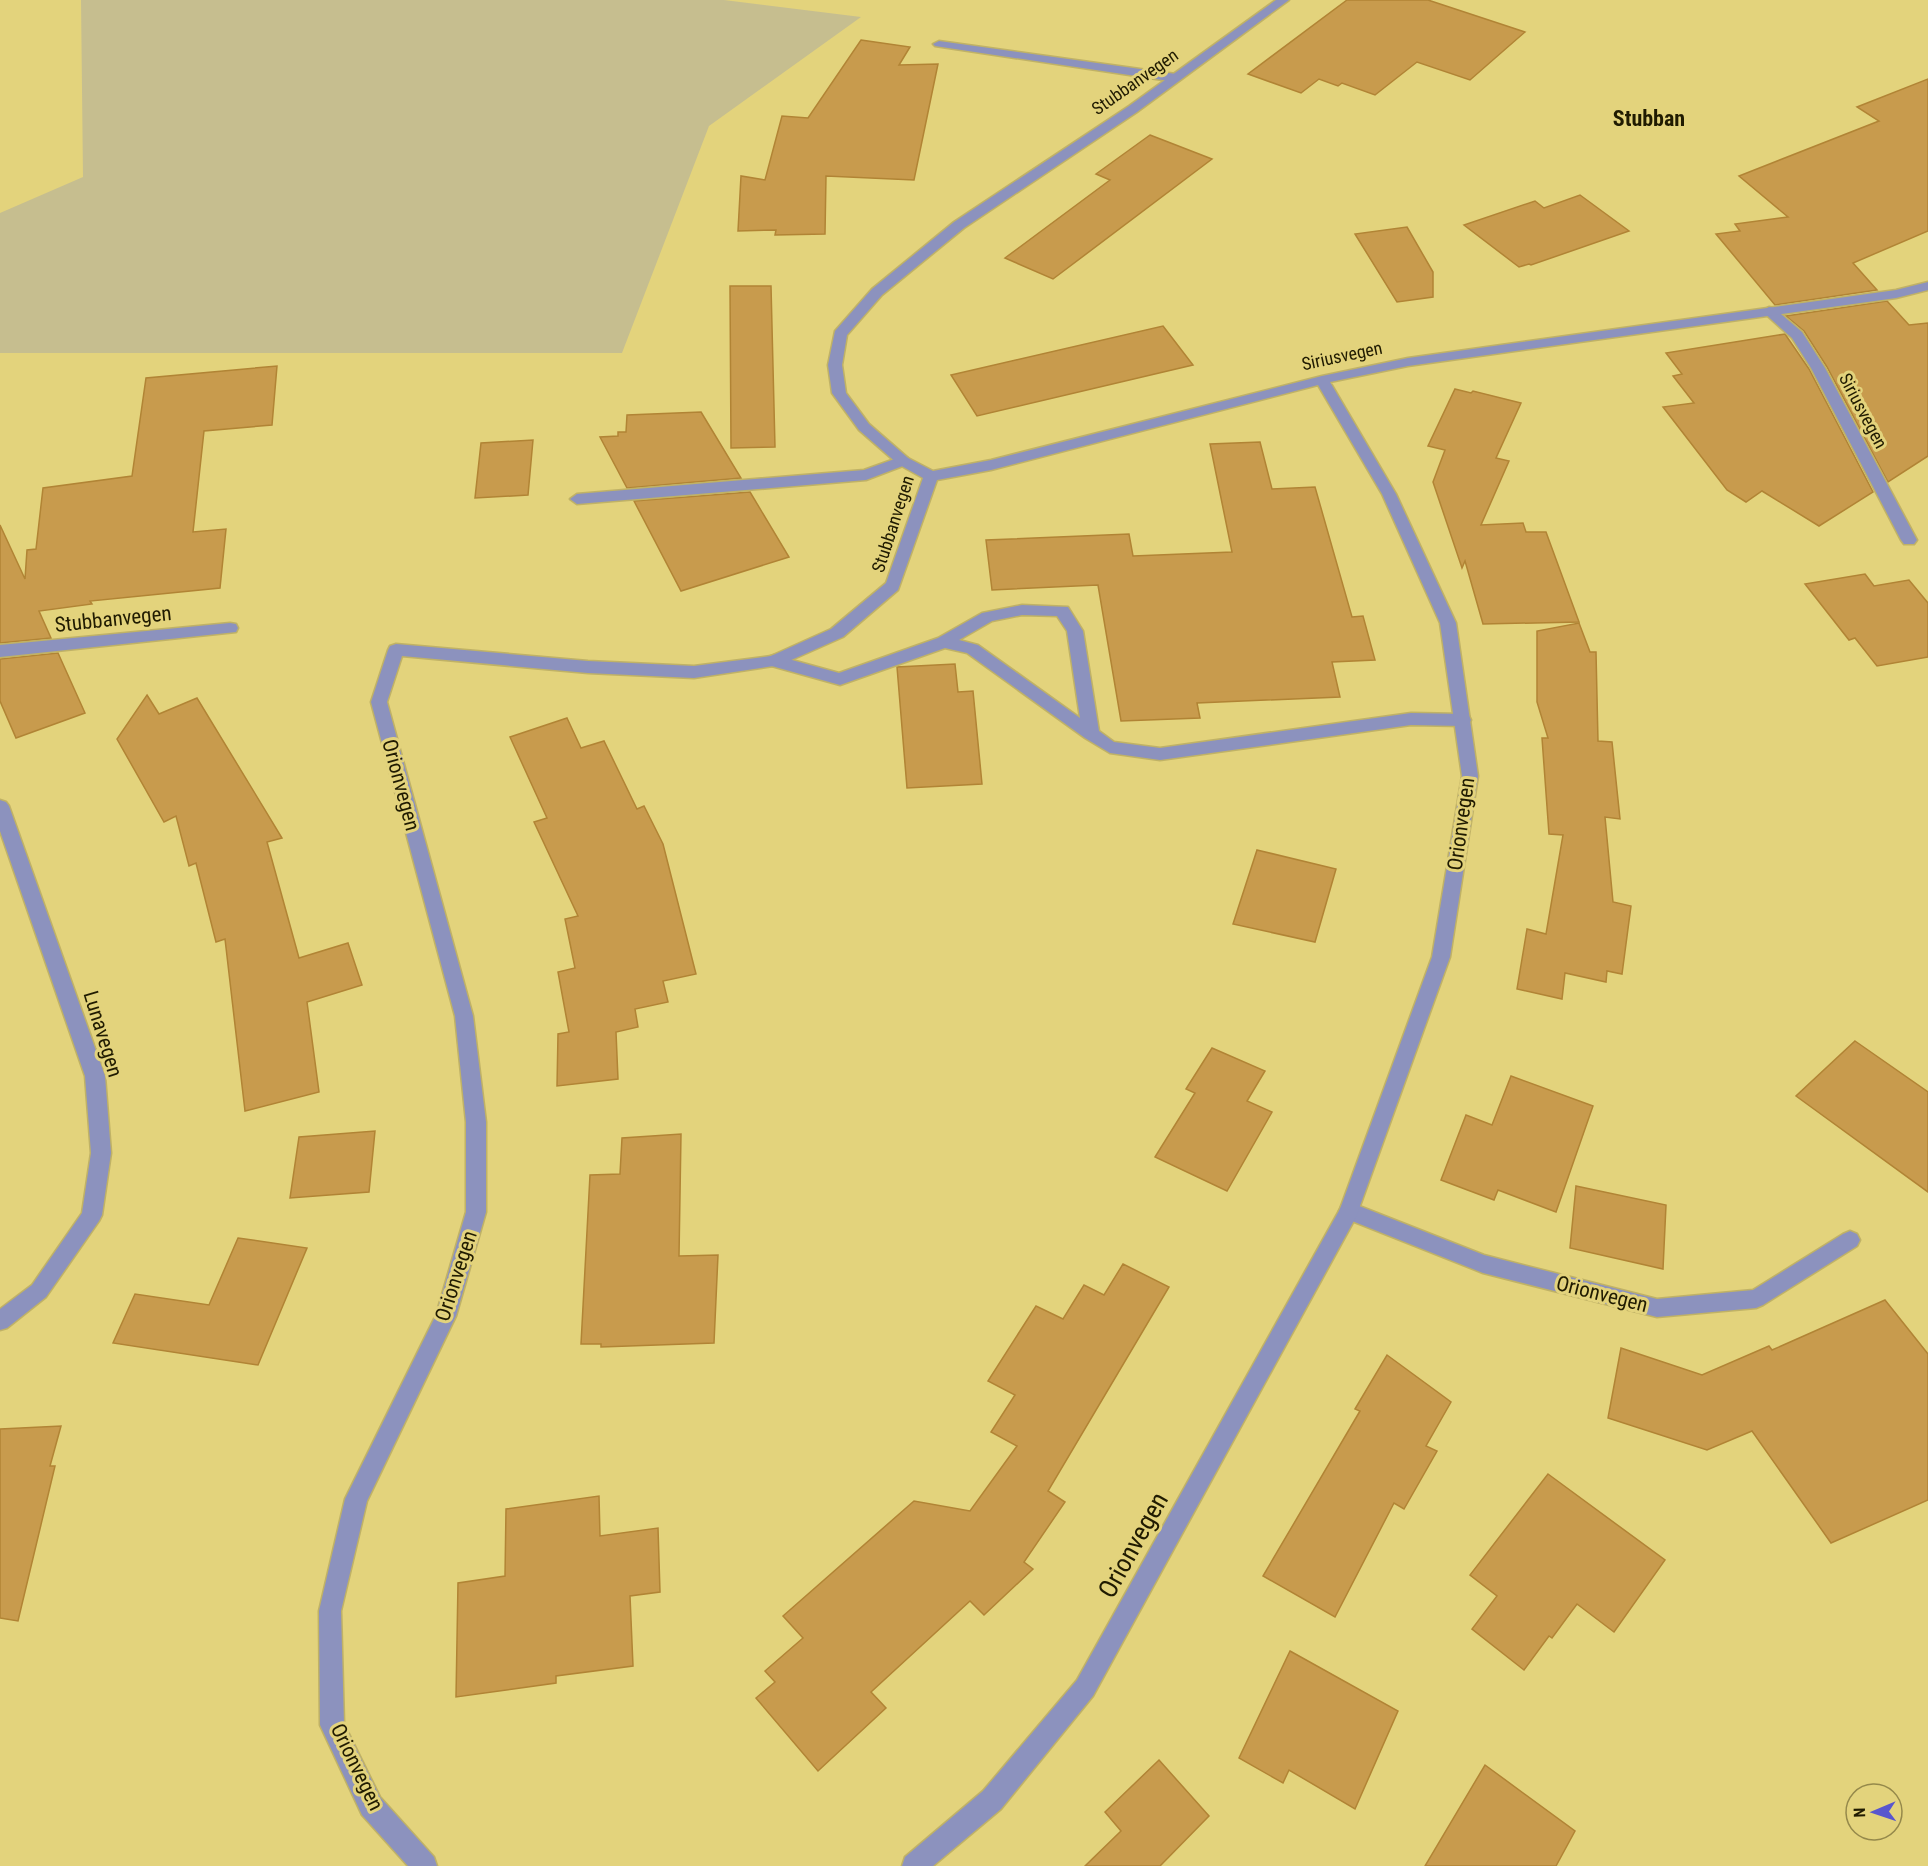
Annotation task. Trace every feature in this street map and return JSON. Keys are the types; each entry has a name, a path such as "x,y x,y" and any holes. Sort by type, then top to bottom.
{"street":[{"name":"Stubbanvegen","path":"396,650 588,667 694,672 774,661 837,633 893,586 931,476 903,461 864,427 839,393 835,365 840,334 877,292 958,225 1176,78 1283,0"},
{"path":"939,44 1176,78"},
{"name":"Siriusvegen","path":"931,476 991,465 1322,380 1408,362 1896,294 1928,286"},
{"name":"Siriusvegen","path":"1769,312 1797,335 1818,368 1909,540"},
{"name":"Orionvegen","path":"914,1866 992,1800 1084,1688 1349,1211 1441,957 1470,776 1448,623 1389,494 1322,380"},
{"path":"576,499 866,475 903,461"},
{"path":"774,661 840,679 944,642 988,617 1022,610 1062,611 1076,631 1091,734"},
{"name":"Stubbanvegen","path":"0,651 230,628"},
{"path":"944,642 972,649 1110,747 1160,754 1411,719 1463,720"},
{"name":"Orionvegen","path":"396,650 379,702 464,1016 476,1122 476,1212 446,1316 356,1499 330,1611 332,1725 371,1806 425,1866"},
{"name":"Lunavegen","path":"0,807 95,1076 101,1153 92,1215 39,1291 0,1321"},
{"name":"Orionvegen","path":"1349,1211 1483,1264 1657,1308 1756,1299 1850,1240"}],"shaded area":[{"path":"81,0 724,0 861,17 709,126 622,353 0,353 0,213 83,177"}],"building":[{"path":"1347,0 1428,0 1525,32 1470,80 1417,62 1375,95 1342,83 1338,86 1319,79 1301,93 1248,74"},
{"path":"861,40 910,47 899,65 938,64 914,180 826,176 825,234 775,235 776,230 738,231 741,176 765,180 782,116 808,118"},
{"path":"1928,79 1928,231 1853,263 1877,290 1775,305 1716,234 1740,231 1735,224 1788,217 1739,176 1879,121 1857,107"},
{"path":"1150,135 1212,159 1053,279 1005,258 1110,180 1096,174"},
{"path":"1580,195 1629,231 1531,265 1519,267 1464,225 1535,201 1544,208"},
{"path":"1407,227 1433,272 1433,297 1397,302 1355,234"},
{"path":"730,286 771,286 775,447 731,448"},
{"path":"1887,301 1909,325 1928,323 1928,456 1888,482 1827,367 1804,331 1786,316"},
{"path":"1163,326 1193,365 977,416 951,375"},
{"path":"1785,334 1809,369 1873,492 1819,526 1762,491 1746,502 1727,490 1663,407 1694,403 1673,376 1682,374 1666,353"},
{"path":"277,366 272,425 204,431 193,532 226,529 220,588 90,601 92,604 39,611 51,638 0,643 0,525 25,579 27,550 36,549 43,488 132,476 146,378"},
{"path":"1455,389 1521,403 1496,458 1509,461 1481,525 1523,523 1526,532 1546,532 1579,622 1483,624 1465,561 1462,568 1433,482 1445,450 1428,446"},
{"path":"701,412 741,478 627,488 600,437 618,436 618,432 626,432 627,415"},
{"path":"533,440 528,495 475,498 481,443"},
{"path":"1260,442 1272,489 1315,487 1352,617 1363,616 1375,660 1332,662 1340,697 1197,703 1200,718 1121,721 1098,585 992,590 986,540 1129,534 1133,556 1232,552 1210,444"},
{"path":"750,492 789,557 681,591 634,501"},
{"path":"1865,574 1874,586 1909,580 1928,603 1928,657 1877,666 1855,638 1849,640 1805,584"},
{"path":"1579,623 1590,652 1596,652 1598,741 1612,742 1620,819 1605,817 1613,902 1631,906 1622,974 1607,971 1606,982 1565,973 1562,999 1517,989 1527,929 1546,934 1563,835 1549,834 1542,738 1548,738 1537,702 1537,631"},
{"path":"58,653 85,713 16,738 0,701 0,659"},
{"path":"955,664 958,692 973,691 982,784 907,788 897,667"},
{"path":"147,695 159,714 197,698 282,838 267,842 299,958 348,943 362,985 307,1002 319,1092 245,1111 225,939 216,942 196,863 189,866 176,816 164,822 117,739"},
{"path":"567,718 581,748 604,741 637,809 644,806 663,844 696,974 663,981 668,1002 635,1009 638,1027 616,1032 618,1079 557,1086 558,1034 569,1032 558,972 575,968 565,919 578,916 534,822 547,818 510,737"},
{"path":"1257,850 1336,869 1315,942 1233,924"},
{"path":"1855,1041 1928,1092 1928,1192 1796,1096"},
{"path":"1212,1048 1265,1071 1247,1101 1272,1112 1227,1191 1155,1157 1195,1093 1186,1089"},
{"path":"1511,1076 1593,1106 1556,1212 1498,1190 1494,1200 1441,1180 1466,1115 1492,1125"},
{"path":"375,1131 369,1192 290,1198 299,1137"},
{"path":"681,1134 679,1256 718,1255 714,1343 601,1347 601,1344 581,1344 590,1175 620,1174 622,1138"},
{"path":"1576,1186 1666,1205 1663,1269 1570,1248"},
{"path":"238,1238 307,1248 258,1365 113,1343 135,1294 209,1305"},
{"path":"1123,1264 1169,1287 1048,1491 1065,1502 1024,1562 1033,1569 984,1615 970,1601 871,1692 886,1708 818,1771 756,1698 775,1682 765,1671 803,1638 783,1616 914,1501 970,1511 1017,1446 991,1432 1015,1395 988,1381 1036,1306 1063,1319 1084,1285 1104,1295"},
{"path":"1885,1300 1928,1354 1928,1500 1831,1543 1752,1431 1707,1450 1608,1418 1621,1348 1702,1375 1769,1346 1772,1350"},
{"path":"1387,1355 1451,1402 1426,1446 1437,1451 1404,1509 1394,1503 1335,1617 1263,1576 1360,1411 1355,1409"},
{"path":"61,1426 50,1466 55,1466 18,1621 0,1618 0,1429"},
{"path":"1548,1474 1665,1560 1614,1632 1577,1604 1524,1670 1472,1629 1497,1596 1470,1575"},
{"path":"599,1496 600,1536 658,1528 660,1592 630,1596 633,1666 556,1676 556,1683 456,1697 458,1583 505,1576 506,1509"},
{"path":"1290,1651 1398,1711 1355,1809 1289,1770 1283,1783 1239,1758"},
{"path":"1159,1760 1209,1816 1160,1866 1085,1866 1121,1831 1105,1812"},
{"path":"1485,1765 1575,1831 1556,1866 1425,1866"}],"district":[{"name":"Stubban","path":"1649,118"}]}
